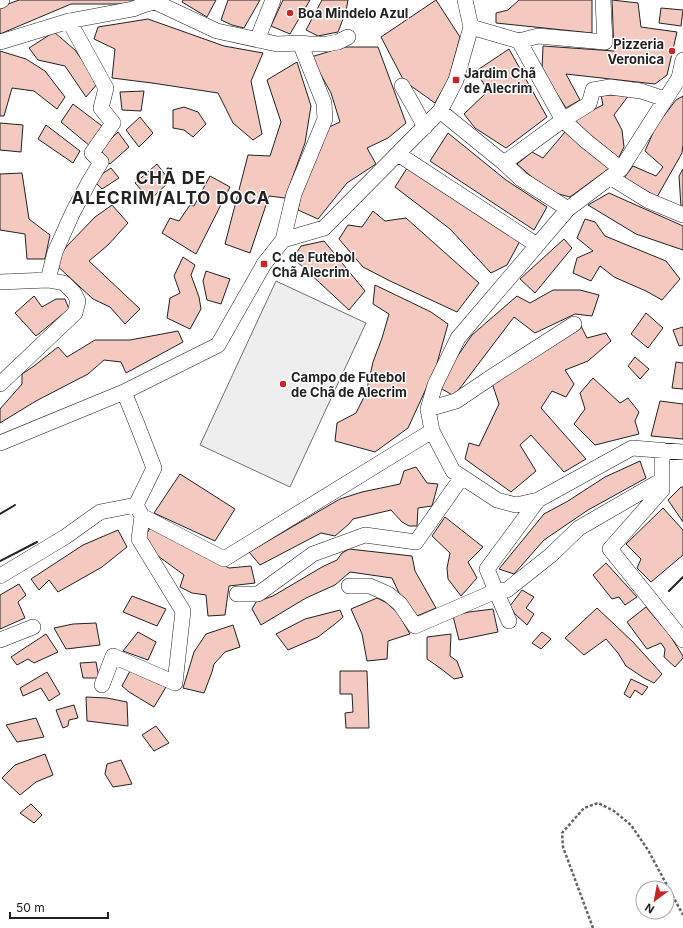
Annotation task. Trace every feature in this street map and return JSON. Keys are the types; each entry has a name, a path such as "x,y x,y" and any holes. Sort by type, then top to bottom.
{"street":[{"path":"257,40 273,0"},
{"path":"282,240 324,228 440,111 456,80 471,27 465,0"},
{"path":"471,27 518,40 538,36 604,42 603,0"},
{"path":"0,42 69,21 133,9 155,1 217,32 277,44 327,44 338,42 348,37"},
{"path":"48,280 55,252 73,212 101,162 92,153 113,123 101,108 106,88 69,21"},
{"path":"518,40 563,120 586,141 615,173 647,200 683,216"},
{"path":"0,443 124,392 218,345 264,264 282,240 294,194 326,119 324,103 300,43"},
{"path":"683,60 679,78 615,173 568,208 458,338 435,385 428,409 432,431 453,471 497,500 516,505 538,500 632,448 683,452"},
{"path":"402,86 425,127"},
{"path":"504,163 563,120 589,104 593,90 610,87 641,91 665,99"},
{"path":"440,111 521,178 568,208"},
{"path":"398,154 537,245"},
{"path":"0,282 48,280 64,283 74,293 78,301 75,313 0,384"},
{"path":"428,409 456,401 574,324"},
{"path":"102,685 113,656 175,682 183,611 139,538 139,511 154,468 138,424 124,392"},
{"path":"0,576 65,536 100,512 139,511 224,559 432,431"},
{"path":"662,450 662,490 610,549 683,640"},
{"path":"237,594 258,594 313,554 365,535 416,542 462,477"},
{"path":"349,586 370,586 388,594 400,604 415,626 496,591 507,590 551,554 579,528 662,480"},
{"path":"510,621 487,569 538,500"},
{"path":"0,640 33,628"}],"path":[{"path":"593,928 563,847 562,833 584,808 598,803 614,811 631,826 648,850 683,915"}],"shaded area":[{"name":"Campo de Futebol de Chã de Alecrim","path":"276,281 366,323 290,487 200,445"}],"building":[{"path":"19,0 134,0 128,4 71,4 0,34 0,7"},
{"path":"183,0 216,0 207,17 182,2"},
{"path":"228,0 260,0 244,28 221,20"},
{"name":"Boa Mindelo Azul","path":"283,0 310,0 290,34 271,26"},
{"path":"322,0 348,0 346,11 338,32 318,36 306,30"},
{"path":"436,0 460,37 449,78 435,103 404,81 381,37"},
{"path":"519,0 592,0 592,33 496,23 496,13 508,10"},
{"path":"612,0 638,3 641,27 677,32 667,75 655,84 566,74 580,100 566,108 542,70 543,46 614,51"},
{"path":"661,8 683,10 681,26 659,23"},
{"path":"148,19 224,46 263,53 251,81 262,134 253,140 233,123 218,93 112,78 115,49 94,39 98,27"},
{"path":"54,32 75,50 98,83 86,97 65,66 38,60 29,48"},
{"path":"344,47 378,47 406,123 388,138 367,148 376,164 347,183 318,219 298,210 304,179 329,127 340,122 331,93 311,57"},
{"path":"509,49 547,117 506,148 475,128 464,114 488,91 476,71"},
{"path":"0,51 26,59 45,71 65,97 57,109 34,91 12,88 4,116 0,116"},
{"path":"297,62 311,106 305,143 285,198 269,196 250,253 225,244 248,155 270,156 281,122 267,80"},
{"path":"144,91 141,111 122,110 120,92"},
{"path":"601,95 629,95 614,115 622,130 624,147 618,159 572,120 603,105"},
{"path":"683,96 682,153 657,197 624,178 633,166 656,176 663,167 645,151 656,126 676,100"},
{"path":"73,104 102,126 90,146 61,122"},
{"path":"184,107 198,112 206,124 193,137 184,130 173,128 173,110"},
{"path":"140,117 153,133 139,147 126,130"},
{"path":"0,123 23,125 21,152 0,150"},
{"path":"46,125 80,151 73,163 38,139"},
{"path":"118,132 129,147 110,164 98,151"},
{"path":"565,132 611,167 570,197 555,193 533,178 517,164 532,152 543,158"},
{"path":"448,133 506,180 547,207 534,230 430,161"},
{"path":"157,164 170,181 150,200 135,183"},
{"path":"409,165 520,241 507,265 491,273 450,229 395,187"},
{"path":"111,168 119,178 102,189 93,180"},
{"path":"683,169 683,207 681,207 679,176"},
{"path":"22,173 29,219 50,235 45,259 27,259 25,234 0,230 0,174"},
{"path":"210,176 230,187 196,254 162,233 170,218 179,221 190,205 194,206"},
{"path":"609,193 683,226 683,250 636,234 588,205"},
{"path":"112,205 128,223 108,245 89,261 140,309 125,324 110,307 93,299 54,263 67,246 95,217"},
{"path":"373,211 385,221 406,218 479,283 457,312 363,267 339,239 348,225 362,227"},
{"path":"585,219 595,222 605,236 666,261 680,279 662,300 646,291 614,277 600,266 591,281 573,273 577,258 593,251 577,238"},
{"path":"564,239 572,248 535,293 520,279"},
{"path":"324,241 365,291 349,310 293,258 301,246"},
{"path":"183,257 195,265 191,275 199,297 201,309 190,329 167,318 170,298 180,293 174,276"},
{"path":"206,271 230,279 221,304 207,300 203,281"},
{"path":"375,285 431,312 448,324 436,367 408,428 375,452 335,441 337,423 356,413 366,393 373,362 389,314 373,304"},
{"path":"553,290 580,290 599,295 592,316 575,314 535,333 514,317 454,396 437,386 472,335 517,296 530,303"},
{"path":"34,296 42,307 56,299 65,299 69,309 36,336 15,313"},
{"path":"646,313 663,328 648,348 631,334"},
{"path":"581,326 587,338 606,333 611,341 588,361 565,370 574,384 566,397 552,391 541,408 586,459 564,472 531,435 520,445 536,471 511,492 465,459 469,443 479,446 499,404 492,383 560,336"},
{"path":"683,327 683,345 679,346 673,330"},
{"path":"178,331 183,342 126,373 121,362 104,360 88,374 36,401 0,423 0,409 22,384 22,374 58,347 67,357 95,340 130,340"},
{"path":"635,357 649,369 640,379 628,366"},
{"path":"676,362 683,363 683,389 672,388"},
{"path":"593,378 620,403 628,398 639,412 635,421 639,434 595,445 574,424 585,409 580,393"},
{"path":"660,401 683,404 683,439 651,436"},
{"path":"640,461 646,478 588,510 544,540 514,574 499,569 544,514 568,501 605,477"},
{"path":"416,467 427,483 438,484 432,506 418,508 417,526 409,526 402,522 391,510 353,519 335,536 321,533 260,565 249,552 340,499 362,492 400,484 404,471"},
{"path":"180,474 235,509 215,541 154,513"},
{"path":"681,487 683,487 683,522 668,500"},
{"path":"663,508 683,530 683,555 651,582 637,568 641,559 626,544"},
{"path":"445,517 483,547 468,562 477,578 461,596 448,579 447,568 450,553 432,536"},
{"path":"150,528 229,568 251,566 255,583 229,586 225,615 208,616 206,595 192,593 180,587 184,575 158,556 145,537"},
{"path":"118,530 127,547 102,567 58,592 49,580 39,590 31,579 83,545"},
{"path":"349,549 412,556 415,571 436,608 417,616 399,593 392,578 350,572 335,585 306,598 261,625 252,609 256,602 273,596 322,567 337,560 342,553"},
{"path":"606,563 637,597 625,605 619,597 612,599 593,575"},
{"path":"19,584 26,595 18,602 25,618 0,629 0,595"},
{"path":"522,590 534,597 526,608 534,614 527,625 515,614 510,606"},
{"path":"132,596 166,609 157,626 123,612"},
{"path":"377,598 387,603 398,613 410,634 388,641 387,659 367,661 362,634 351,609"},
{"path":"646,607 669,634 683,656 675,667 664,657 665,649 661,643 647,649 627,622"},
{"path":"597,608 633,642 662,674 654,683 626,666 618,653 606,639 584,655 565,638"},
{"path":"493,609 498,632 459,640 453,616"},
{"path":"340,610 343,617 335,624 318,637 288,650 276,634 305,619"},
{"path":"96,623 100,645 66,649 54,628 73,624"},
{"path":"233,625 240,647 225,652 214,664 204,693 183,688 194,652 206,634"},
{"path":"138,632 156,642 148,660 123,651"},
{"path":"542,632 551,639 541,649 532,643"},
{"path":"46,634 58,652 34,663 28,659 17,665 11,657"},
{"path":"451,634 450,656 457,661 463,677 454,679 427,659 427,637"},
{"path":"96,662 99,678 83,678 80,663"},
{"path":"130,671 166,687 154,707 122,686"},
{"path":"340,671 367,671 369,728 346,728 345,713 353,712 352,694 340,694"},
{"path":"47,672 60,694 49,701 41,688 23,696 20,688"},
{"path":"631,679 648,687 642,695 635,690 630,698 624,694"},
{"path":"86,697 107,698 127,702 128,726 87,721"},
{"path":"74,705 78,718 69,720 68,726 63,728 56,710"},
{"path":"36,718 44,737 17,742 6,725"},
{"path":"156,726 169,743 154,751 142,735"},
{"path":"45,754 53,775 36,782 20,795 2,778 15,765"},
{"path":"121,760 132,784 113,787 105,774 107,764"},
{"path":"31,804 42,815 34,823 20,813"}],"wall":[{"path":"0,514 15,505"},
{"path":"0,561 37,542"},
{"path":"669,591 683,577"}],"place":[{"name":"Boa Mindelo Azul","path":"290,13"},
{"name":"Pizzeria Veronica","path":"672,51"},
{"name":"Jardim Chã de Alecrim","path":"456,80"},
{"name":"C. de Futebol Chã Alecrim","path":"264,264"},
{"name":"Campo de Futebol de Chã de Alecrim","path":"283,384"}],"district":[{"name":"CHÃ DE ALECRIM/ALTO DOCA","path":"171,188"}]}
